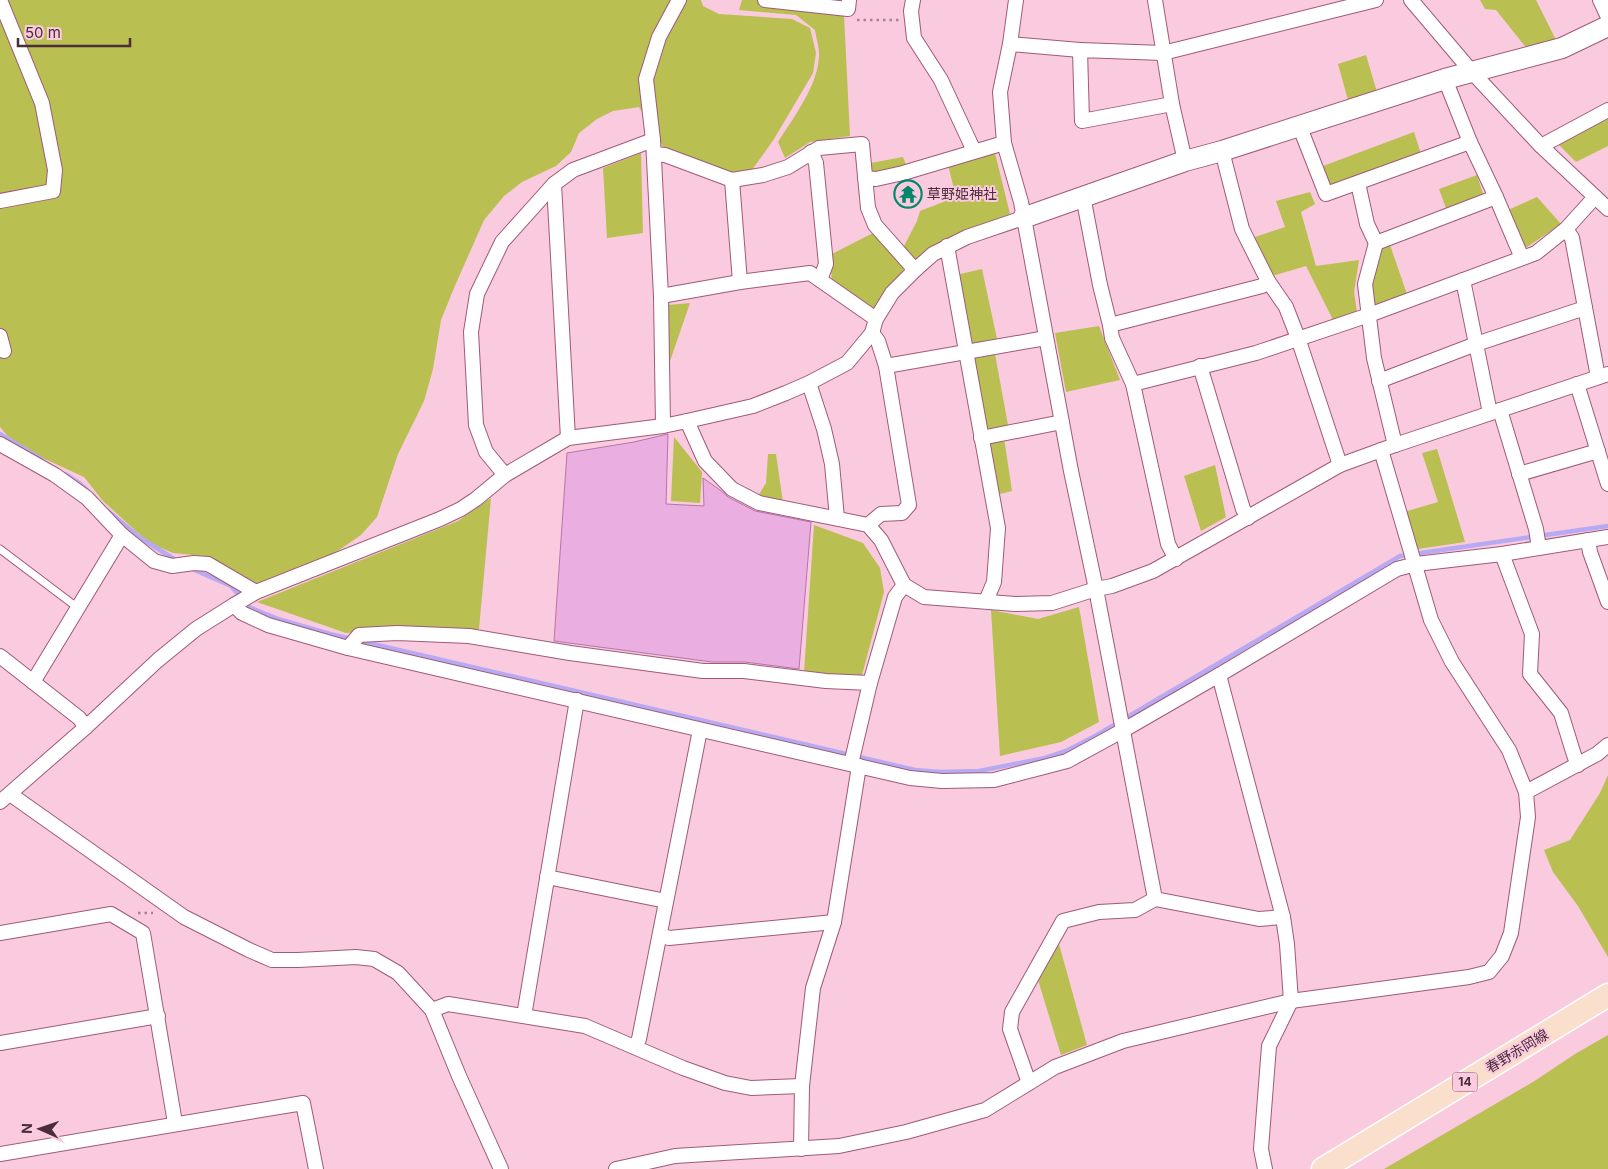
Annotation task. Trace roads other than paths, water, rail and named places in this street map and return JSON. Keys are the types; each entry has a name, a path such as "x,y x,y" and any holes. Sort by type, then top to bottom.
{"main road":[{"name":"春野赤岡線","path":"1323,1169 1608,995"}],"street":[{"path":"0,0 42,103 55,170 53,191 0,201"},
{"path":"663,426 661,296 654,154 646,79 659,37 679,0"},
{"path":"765,0 849,5"},
{"path":"913,0 911,11 914,38 941,80 974,151"},
{"path":"1016,0 1010,44 1000,92 1004,144 1021,202 1155,898"},
{"path":"1155,0 1172,104 1185,161"},
{"path":"1010,44 1080,50 1163,53 1376,0"},
{"path":"1410,0 1472,72 1541,146 1608,209"},
{"path":"1600,0 1608,16"},
{"path":"501,1169 459,1076 432,1010 398,973 374,959 356,957 272,960 184,917 5,798 158,660 196,629 244,599 461,509 505,475 568,438 687,422 753,406 809,383 846,363 872,333 876,319 892,293 934,254 967,236 1185,161 1222,151 1445,78 1562,48 1608,26"},
{"path":"1080,50 1082,121 1172,104"},
{"path":"1445,78 1470,142 1522,258"},
{"path":"1541,146 1608,110"},
{"path":"1299,125 1326,194 1470,142"},
{"path":"505,475 486,452 476,425 471,332 477,294 502,242 554,184 574,170 653,140"},
{"path":"654,154 665,155 732,180 763,175 788,167 819,148 862,144 868,208 875,225 915,270"},
{"path":"865,178 876,179 903,173 974,151 1004,144"},
{"path":"1222,151 1242,229 1268,281 1286,308 1298,338 1340,465"},
{"path":"811,152 816,163 826,264 820,280"},
{"path":"732,180 740,282"},
{"path":"554,184 568,438"},
{"path":"1358,184 1367,224 1376,243 1365,284 1374,358 1395,445"},
{"path":"1083,196 1112,338 1133,384 1168,544 1176,559"},
{"path":"1376,243 1496,197"},
{"path":"1133,384 1256,353 1369,315 1536,253 1566,229 1596,197"},
{"path":"687,422 705,460 732,489 759,504 868,525 881,540 904,585 924,597 1015,604 1052,603 1112,586 1153,571 1340,465 1603,375 1585,308 1572,238 1566,229"},
{"path":"947,246 998,528 994,582 986,601"},
{"path":"661,296 740,282 810,273 876,319"},
{"path":"1463,280 1476,344 1495,411 1519,474 1536,529 1539,548"},
{"path":"1110,325 1262,286 1268,281"},
{"path":"1379,381 1476,344 1585,308"},
{"path":"868,525 881,514 902,513 910,505 886,366 878,341 872,333"},
{"path":"0,336 4,351"},
{"path":"886,366 1046,338"},
{"path":"1200,366 1243,509 1248,518"},
{"path":"809,383 824,429 832,464 837,518"},
{"path":"1578,384 1608,484"},
{"path":"981,438 1062,422"},
{"path":"0,444 55,475 88,498 122,534 154,561 172,566 194,563 208,564 244,599"},
{"path":"616,1169 675,1156 839,1146 906,1132 985,1110 1055,1067 1123,1041 1291,1001 1469,977 1488,972 1502,956 1511,933 1528,818 1526,792 1509,750 1452,662 1432,620 1382,450"},
{"path":"1519,474 1598,451"},
{"path":"33,682 122,534"},
{"path":"244,599 242,613 268,625 348,648 910,778 942,781 994,780 1067,761 1121,724 1219,675 1397,569 1416,564 1502,554 1608,537"},
{"path":"1588,540 1590,552 1608,602"},
{"path":"1502,554 1532,634 1530,674 1562,713 1578,765"},
{"path":"801,1149 802,1086 813,988 834,922 855,784 855,765 870,683 895,598 904,585"},
{"path":"348,648 359,635 397,633 469,636 570,653 703,671 744,671 826,681 870,683"},
{"path":"0,656 79,718 86,726"},
{"path":"1219,675 1282,917 1287,944 1291,1001 1269,1046 1261,1149 1265,1169"},
{"path":"524,1016 577,700"},
{"path":"635,1047 639,1040 700,730"},
{"path":"1526,792 1578,765 1608,746"},
{"path":"547,877 666,901"},
{"path":"1029,1083 1010,1029 1012,1012 1063,921 1099,912 1134,910 1155,898 1259,919 1282,917"},
{"path":"0,933 111,914 143,933 175,1124"},
{"path":"660,935 670,938 834,922"},
{"path":"432,1010 448,1004 585,1026 683,1068 725,1083 751,1088 802,1086"},
{"path":"0,1043 158,1016"},
{"path":"0,1154 303,1103 316,1169"}],"lane":[{"path":"0,549 78,608"}],"waterway":[{"path":"0,434 41,459"},
{"path":"65,474 87,490"},
{"path":"108,511 139,537 179,562"},
{"path":"190,568 231,586 249,607 278,619 330,634 915,770 939,772 979,771 1045,758 1066,751 1097,735 1400,556 1608,526"}],"place":[{"name":"草野姫神社","path":"908,194"}]}
